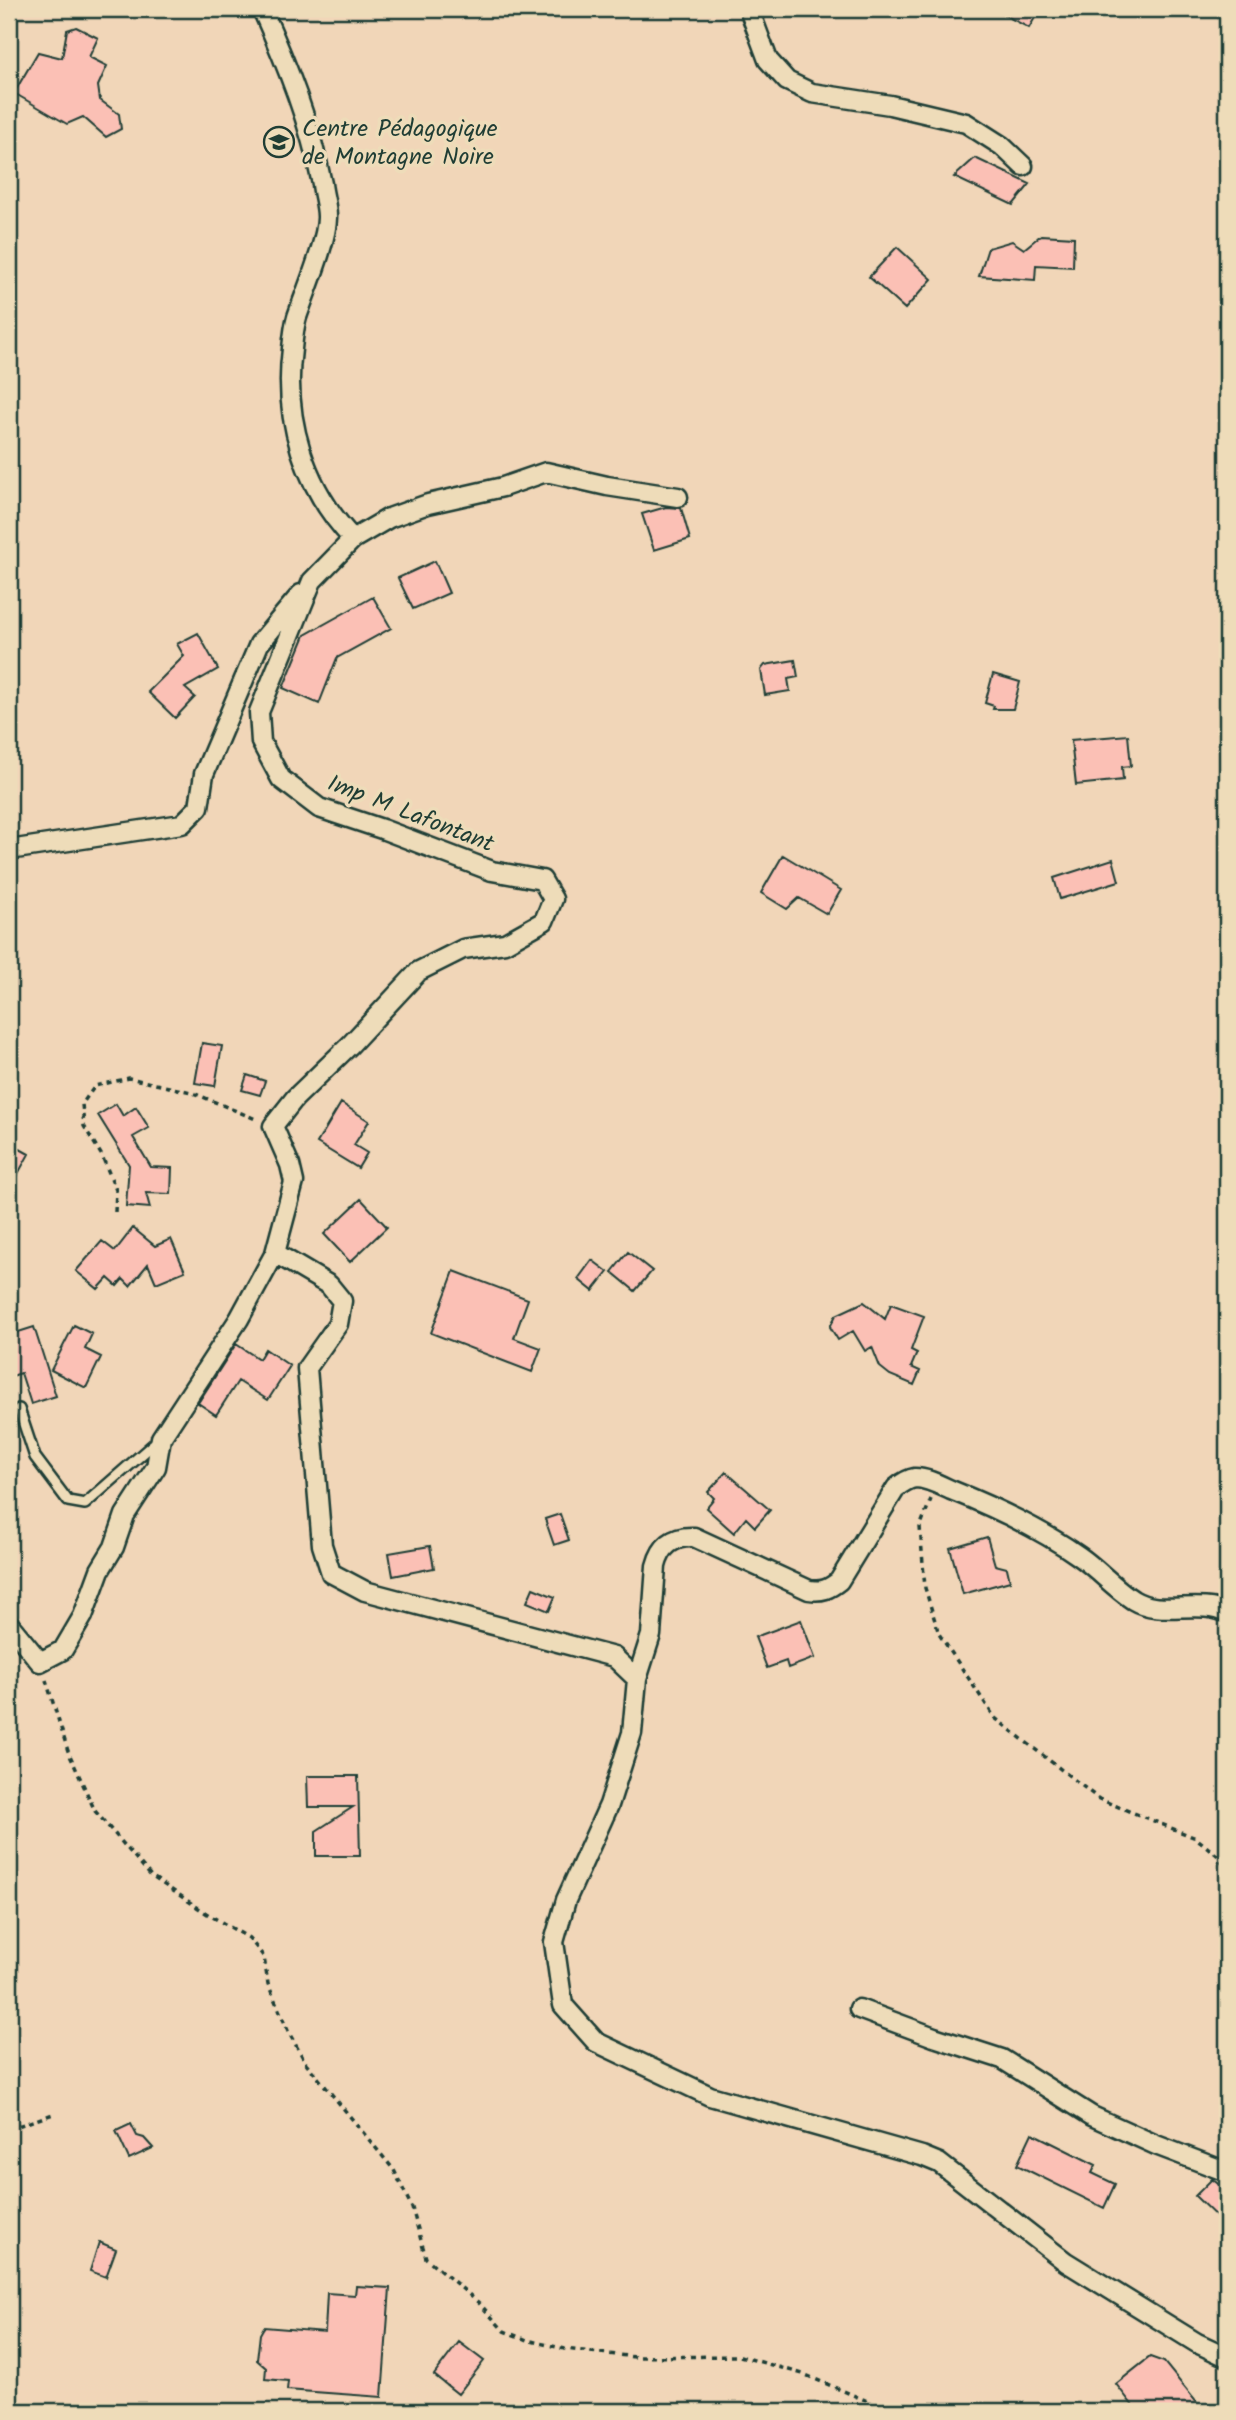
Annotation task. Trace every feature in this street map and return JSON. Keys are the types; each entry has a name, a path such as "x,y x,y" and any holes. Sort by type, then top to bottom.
{"street":[{"path":"262,9 299,97 317,162 328,217 295,321 288,376 296,440 308,474 332,518 353,539"},
{"path":"749,9 768,60 787,81 812,93 966,122 1002,146 1023,166"},
{"name":"Imp M Lafontant","path":"273,1126 295,1098 350,1045 419,971 463,949 505,943 544,921 553,899 542,880 492,871 382,828 319,808 281,779 261,742 259,712 312,581 353,539 389,519 428,504 503,487 545,472 607,486 678,497"},
{"path":"9,850 182,824 199,807 204,774 258,645 312,581"},
{"path":"9,1624 40,1662 63,1650 83,1616 100,1570 114,1547 125,1516 156,1467 160,1438 239,1319 275,1253 294,1182 290,1165 273,1126"},
{"path":"275,1253 329,1284 342,1301 338,1324 307,1368 321,1545 331,1573 365,1591 614,1657 637,1679"},
{"path":"1227,1613 1212,1608 1155,1607 1136,1601 1051,1537 995,1507 916,1478 896,1488 839,1581 829,1589 809,1590 704,1540 684,1536 669,1542 659,1555 656,1566 651,1635 637,1679 632,1733 609,1805 566,1900 554,1942 563,2005 596,2042 710,2096 939,2163 1066,2262 1197,2343 1227,2357"},
{"path":"859,2009 1002,2059 1092,2116 1156,2145 1227,2172"}],"lane":[{"path":"19,1409 35,1457 68,1501 85,1504 160,1438"}],"path":[{"path":"116,1212 116,1190 102,1156 84,1126 82,1104 95,1086 129,1079 179,1089 273,1126"},
{"path":"938,1484 920,1527 925,1588 939,1634 995,1717 1099,1799 1196,1838 1217,1854 1227,1871"},
{"path":"40,1662 68,1751 95,1811 151,1876 208,1916 249,1938 264,1957 268,1984 289,2033 306,2063 394,2169 412,2208 426,2258 479,2303 504,2331 527,2340 565,2349 635,2357 740,2356 803,2374 891,2411"},
{"path":"9,2129 56,2113"}],"building":[{"path":"993,9 1040,9 1029,28"},
{"path":"76,27 98,38 89,57 107,66 98,86 100,100 119,114 121,129 106,137 83,117 67,124 14,93 38,52 62,58 67,30"},
{"path":"975,158 1030,184 1013,205 954,177"},
{"path":"1041,235 1074,237 1073,267 1036,265 1035,280 979,276 988,248 1012,241 1024,249"},
{"path":"897,247 932,279 905,309 869,277"},
{"path":"666,507 681,508 690,539 654,550 642,514"},
{"path":"435,561 449,593 413,609 398,578"},
{"path":"373,597 391,628 337,658 319,704 283,688 305,635"},
{"path":"198,633 218,669 185,688 195,697 175,718 148,692 184,656 177,644"},
{"path":"795,660 798,677 788,679 790,691 765,695 761,670 765,665"},
{"path":"993,674 1020,682 1013,709 993,709 994,706 985,703"},
{"path":"1128,735 1131,766 1122,767 1123,780 1076,785 1071,740"},
{"path":"783,855 841,890 827,914 799,898 787,909 761,893"},
{"path":"1113,859 1119,881 1060,899 1054,878"},
{"path":"202,1043 222,1046 215,1086 195,1083"},
{"path":"247,1075 265,1081 260,1095 242,1090"},
{"path":"341,1103 369,1121 354,1145 367,1153 358,1168 317,1143"},
{"path":"116,1104 123,1116 136,1107 149,1128 133,1137 151,1167 172,1168 171,1194 146,1193 150,1208 126,1206 129,1165 98,1115"},
{"path":"9,1143 29,1154 9,1190"},
{"path":"361,1199 387,1227 350,1262 324,1234"},
{"path":"133,1228 155,1246 171,1239 185,1271 156,1283 148,1264 130,1286 123,1279 117,1286 108,1278 98,1289 76,1271 102,1241 115,1251"},
{"path":"628,1252 652,1271 635,1291 612,1272"},
{"path":"592,1260 608,1272 593,1291 578,1279"},
{"path":"454,1271 528,1299 514,1338 541,1348 532,1372 431,1333"},
{"path":"864,1302 885,1319 891,1304 924,1316 911,1350 917,1353 911,1367 920,1371 914,1385 890,1375 880,1367 872,1347 865,1351 853,1331 838,1340 830,1327 836,1315"},
{"path":"74,1325 92,1334 85,1349 101,1357 86,1388 51,1370"},
{"path":"34,1327 56,1396 31,1404 21,1373 9,1377 9,1335"},
{"path":"236,1344 259,1359 265,1349 290,1366 268,1400 238,1381 216,1415 198,1403"},
{"path":"726,1472 770,1510 755,1527 746,1518 734,1533 706,1508 714,1498 708,1492"},
{"path":"560,1514 569,1540 554,1545 545,1519"},
{"path":"987,1537 995,1565 1007,1568 1010,1581 963,1594 950,1548"},
{"path":"430,1546 434,1568 393,1576 389,1553"},
{"path":"533,1588 555,1597 549,1611 527,1602"},
{"path":"801,1620 815,1658 788,1668 786,1661 767,1668 755,1637"},
{"path":"307,1776 358,1776 360,1856 316,1856 316,1831 353,1807 308,1807"},
{"path":"131,2124 137,2136 144,2138 153,2148 129,2159 116,2131"},
{"path":"1032,2133 1096,2165 1092,2173 1115,2184 1104,2208 1017,2165"},
{"path":"1212,2179 1227,2191 1227,2227 1195,2196"},
{"path":"99,2242 116,2249 106,2277 90,2271"},
{"path":"356,2286 390,2288 382,2397 287,2390 288,2381 265,2379 266,2368 257,2360 260,2334 264,2327 325,2332 327,2293 355,2295"},
{"path":"459,2342 484,2361 458,2394 434,2375"},
{"path":"1150,2357 1164,2362 1198,2404 1181,2411 1137,2411 1116,2384"}],"place":[{"name":"Centre Pédagogique de Montagne Noire","path":"279,142"}]}
